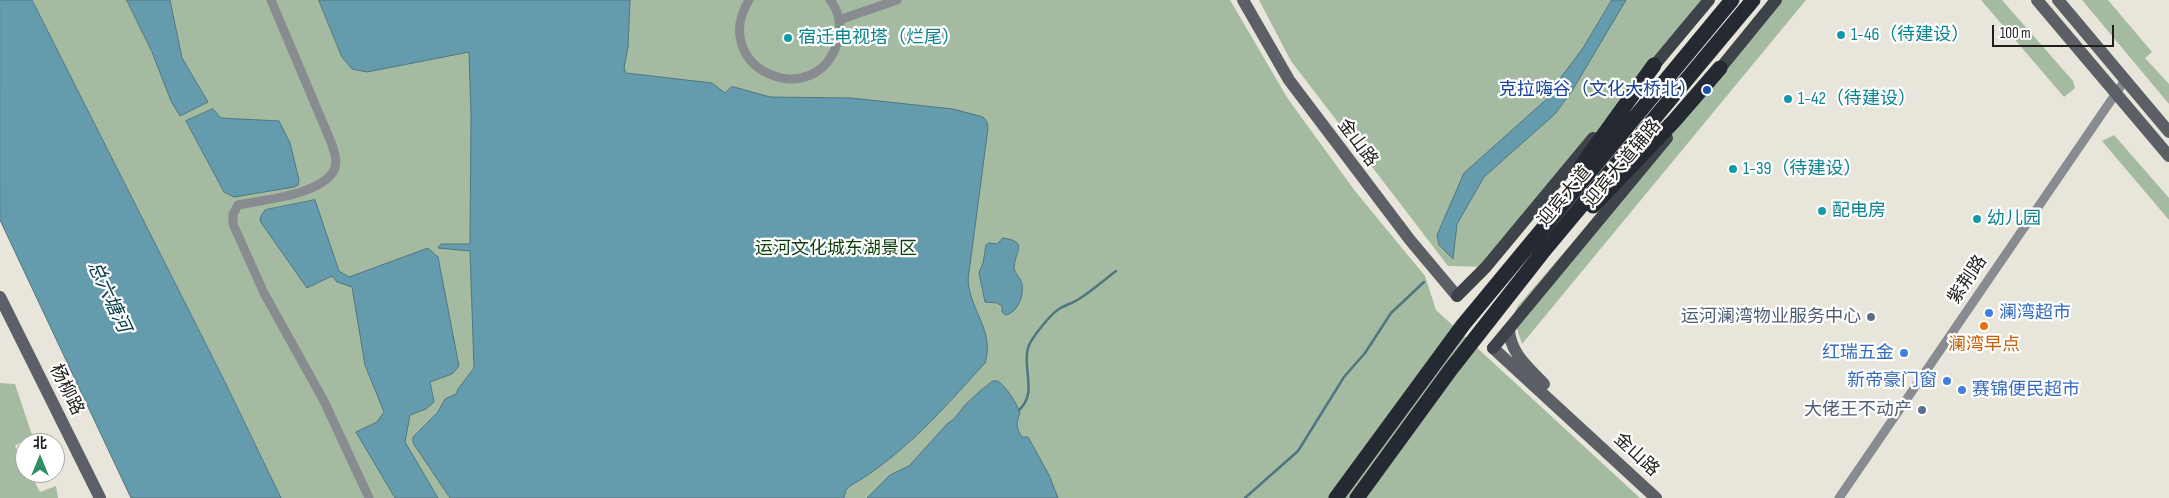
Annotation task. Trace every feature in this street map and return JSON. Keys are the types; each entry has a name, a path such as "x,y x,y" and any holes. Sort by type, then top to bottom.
{"highway":[{"name":"迎宾大道","path":"1336,498 1463,325 1732,0"},
{"name":"迎宾大道","path":"1357,498 1451,369 1542,253 1754,0"},
{"path":"1431,367 1441,348 1464,316 1565,188 1654,65"},
{"path":"1451,369 1594,206 1674,121 1720,68"}],"main road":[{"path":"1457,296 1492,259 1709,0"},
{"name":"迎宾大道辅路","path":"1493,348 1687,113 1720,68 1776,0"}],"street":[{"path":"271,0 331,142 336,156 335,164 333,173 320,183 302,192 238,206 233,214 233,224 264,292 324,401 369,498"},
{"path":"749,0 742,11 739,26 741,42 747,57 764,72 786,80 801,78 815,72 827,63 838,42 839,20 830,0"},
{"path":"839,20 897,0"},
{"name":"金山路","path":"1243,0 1289,80 1312,113 1410,240 1457,296"},
{"path":"2037,0 2169,156"},
{"path":"2058,0 2169,132"},
{"name":"紫荆路","path":"1839,498 2124,80"},
{"name":"杨柳路","path":"0,297 100,498"},
{"name":"金山路","path":"1509,329 1510,341 1514,351 1592,438"},
{"name":"金山路","path":"1493,348 1656,498"}],"green space":[{"name":"运河文化城东湖景区","path":"32,0 1230,0 1288,99 1355,191 1425,276 1436,310 1640,498 281,498 223,378"},
{"path":"1259,0 1713,0 1489,267 1448,266 1291,61"},
{"path":"1781,0 1806,0 1522,344 1513,317 1517,307"},
{"path":"1981,0 2002,0 2073,81 2075,88 2064,97"},
{"path":"2082,0 2108,0 2152,52 2145,58 2169,84 2169,104"},
{"path":"2114,135 2169,198 2169,220 2102,141"},
{"path":"0,383 15,384 31,433 15,433 15,483 35,483 40,492 56,486 58,498 0,498"}],"water":[{"name":"总六塘河","path":"0,0 32,0 223,378 281,498 131,498 0,220"},
{"path":"127,0 170,0 182,58 208,102 180,116 171,101 152,52"},
{"path":"319,0 630,0 628,47 624,68 626,73 712,83 725,93 731,87 734,87 770,97 851,98 953,109 983,117 987,122 988,128 968,280 973,302 985,331 987,352 985,363 922,430 870,474 850,486 846,490 844,498 450,498 413,443 413,437 438,412 445,399 456,394 474,368 470,251 438,248 441,244 470,244 471,115 469,52 367,72 352,69 342,57"},
{"path":"1612,0 1626,0 1572,91 1555,114 1484,177 1457,224 1453,259 1439,245 1437,235 1464,173 1549,97 1583,48"},
{"path":"213,109 221,118 279,121 290,143 299,180 298,185 234,197 224,192 186,121"},
{"path":"315,200 339,271 349,277 428,248 438,257 459,366 452,374 430,382 434,402 426,409 410,415 405,442 438,498 395,498 356,432 377,422 384,412 365,365 352,287 337,282 332,276 307,288 260,221 265,210"},
{"path":"1003,238 1016,242 1018,245 1014,269 1021,282 1022,289 1017,307 1006,315 1002,312 1002,306 997,303 985,302 979,273 986,245 989,243 997,244"},
{"path":"993,381 998,381 1002,384 1014,400 1020,413 1017,422 1019,431 1022,437 1028,437 1049,475 1058,498 867,498 890,475 909,466 966,404"}],"waterway":[{"path":"1019,410 1028,396 1028,348 1037,333 1059,309 1084,296 1116,271"},
{"path":"1245,498 1298,451 1344,377 1365,353 1391,313 1424,282"}],"place":[{"name":"1-46（待建设）","path":"1841,35"},
{"name":"宿迁电视塔（烂尾）","path":"788,38"},
{"name":"克拉嗨谷（文化大桥北）","path":"1707,90"},
{"name":"1-42（待建设）","path":"1788,99"},
{"name":"1-39（待建设）","path":"1733,169"},
{"name":"配电房","path":"1822,211"},
{"name":"幼儿园","path":"1977,219"},
{"name":"澜湾超市","path":"1989,313"},
{"name":"运河澜湾物业服务中心","path":"1871,317"},
{"name":"澜湾早点","path":"1984,326"},
{"name":"红瑞五金","path":"1904,353"},
{"name":"新帝豪门窗","path":"1947,381"},
{"name":"赛锦便民超市","path":"1962,390"},
{"name":"大佬王不动产","path":"1922,410"}]}
